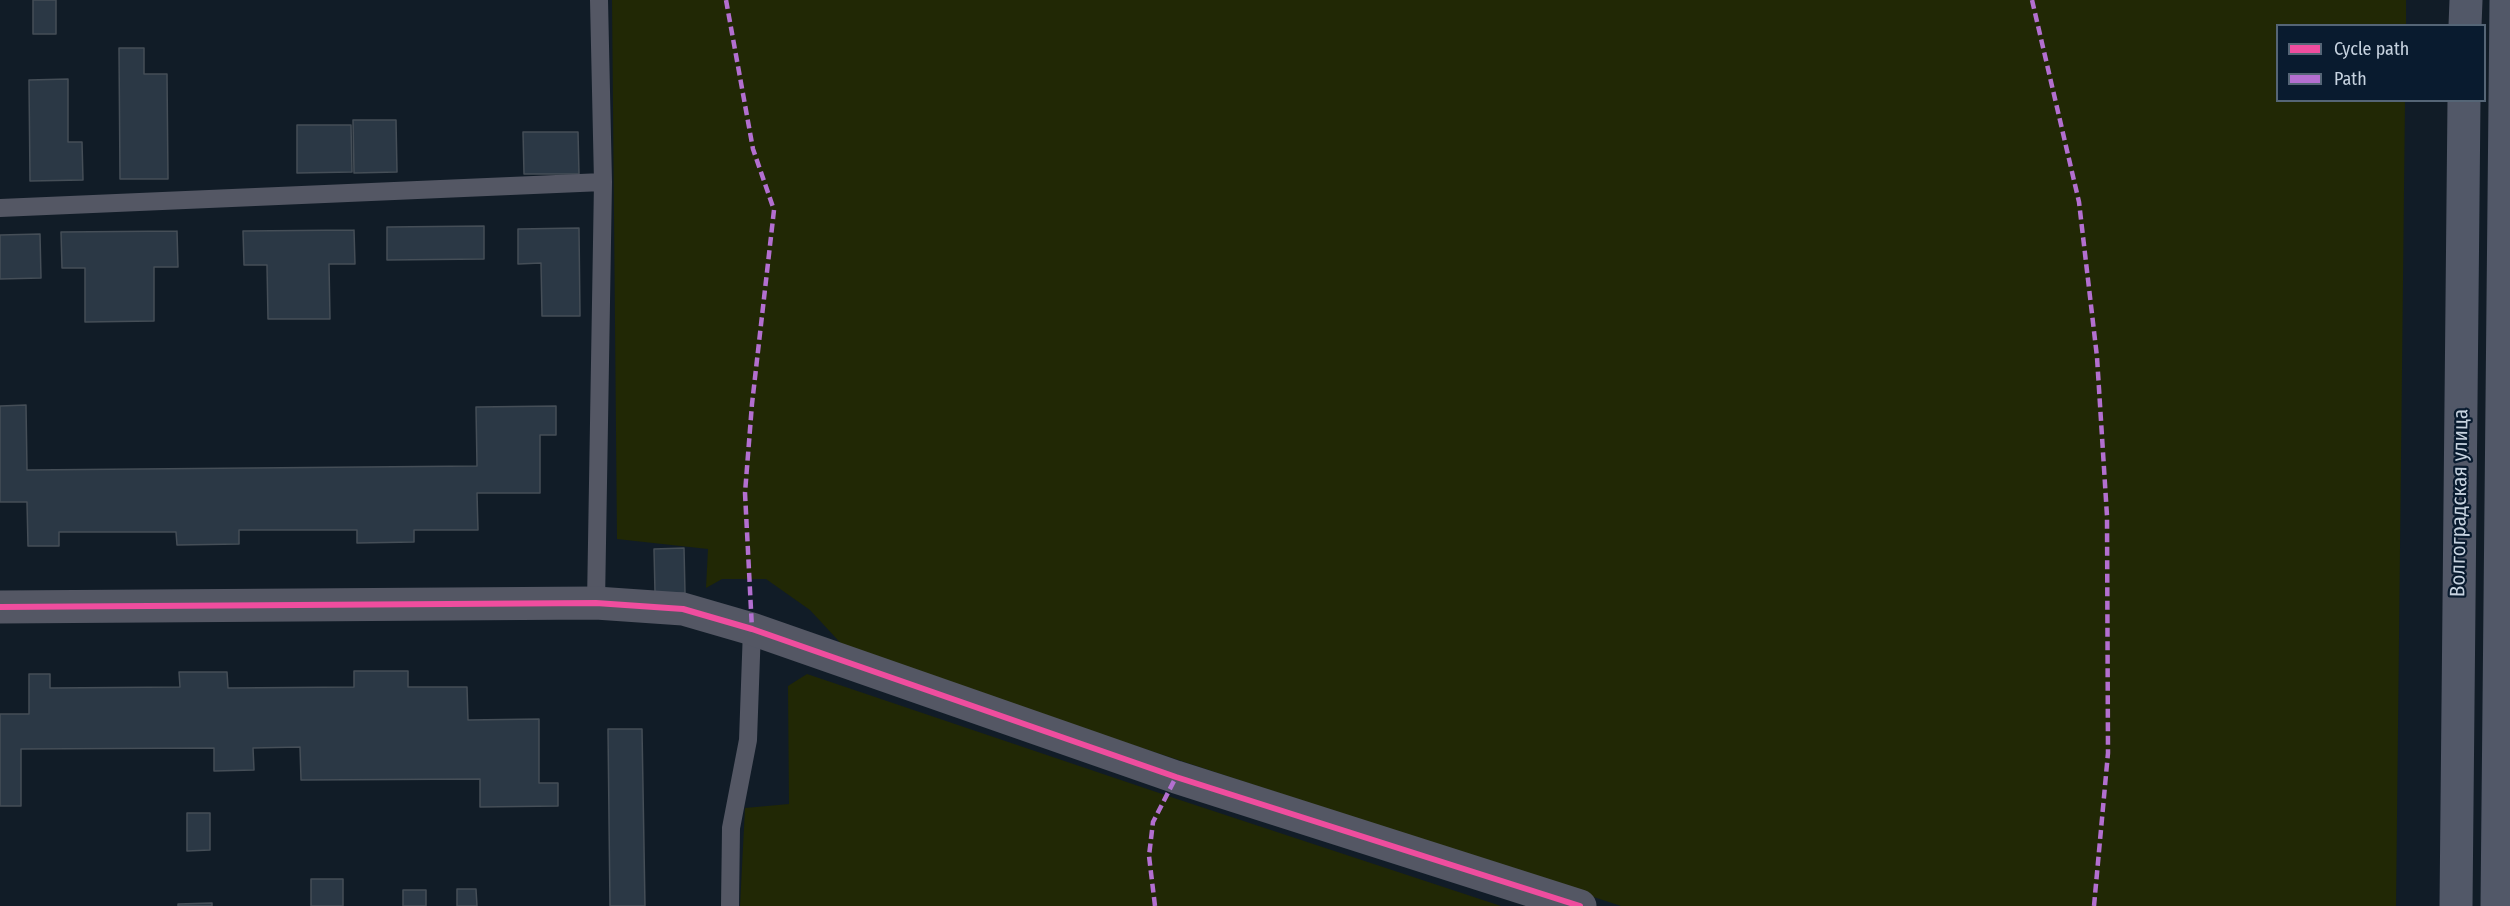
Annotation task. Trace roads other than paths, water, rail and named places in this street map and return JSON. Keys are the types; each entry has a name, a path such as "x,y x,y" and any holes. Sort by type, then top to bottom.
{"main road":[{"path":"2465,24 2466,0"},
{"name":"Волгоградская улица","path":"2497,906 2506,0"},
{"name":"Волгоградская улица","path":"2456,906 2464,102"}],"street":[{"path":"0,607 596,603 683,609 752,629 1176,777 1580,906"}],"lane":[{"path":"596,603 603,182 599,0"},
{"path":"0,208 603,182"},
{"path":"730,906 731,828 748,740 752,629"}]}
